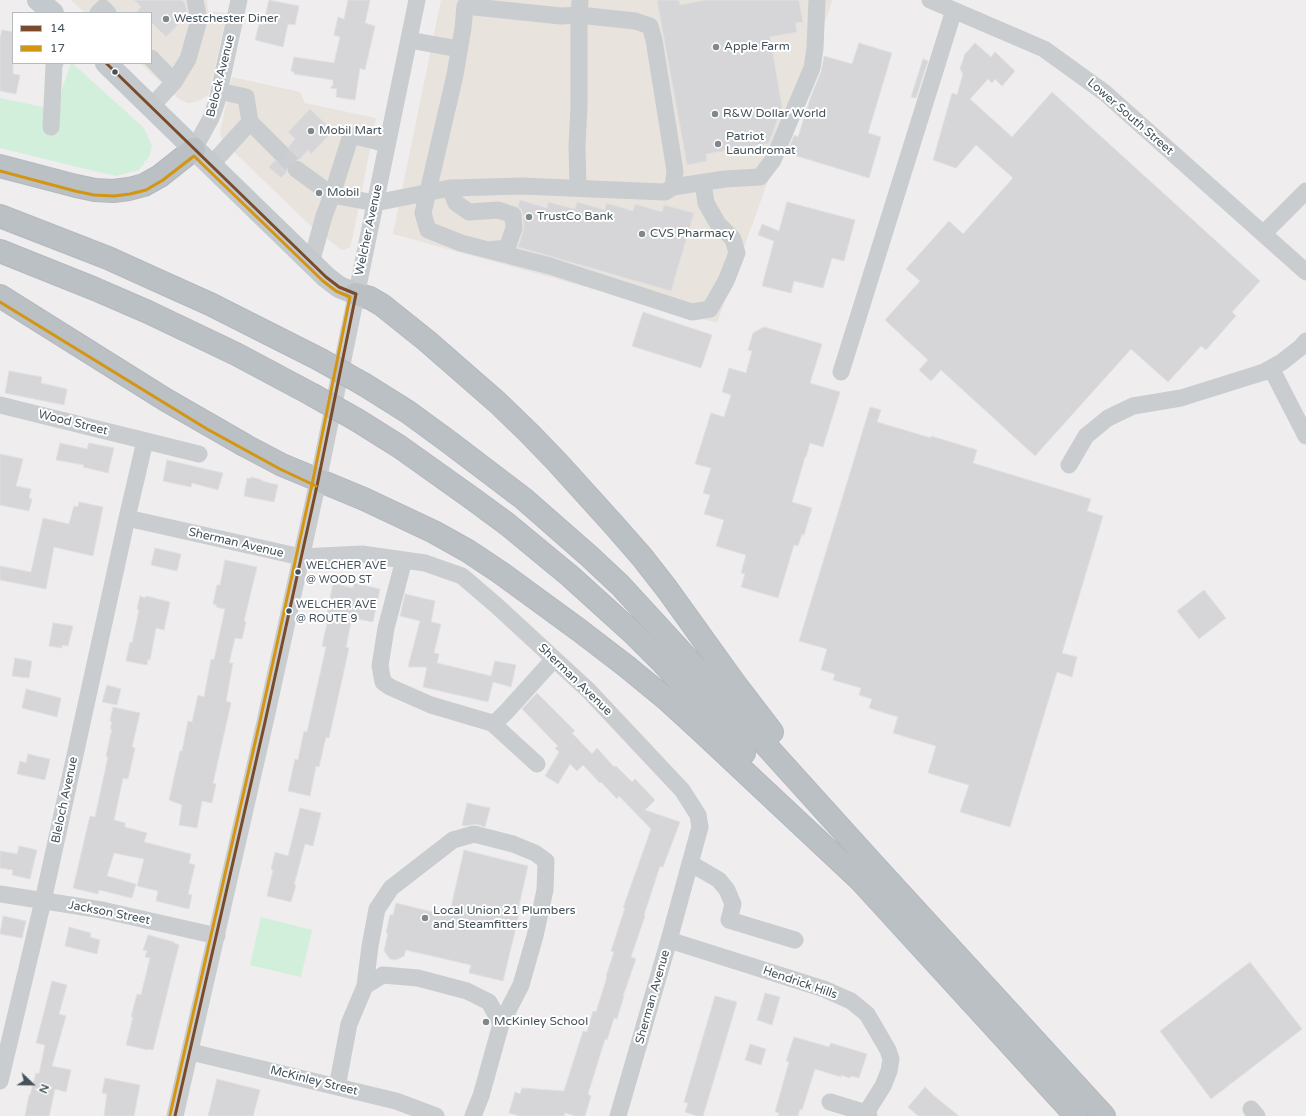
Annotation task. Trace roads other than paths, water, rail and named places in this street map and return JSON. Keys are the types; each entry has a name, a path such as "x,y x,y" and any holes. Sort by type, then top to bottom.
{"highway":[{"path":"0,166 76,186 95,190 113,191 129,189 160,176 194,149"},
{"path":"0,216 102,256 161,282 210,304 319,359 408,412 468,456 524,500 589,556 650,616 1076,1116"},
{"path":"0,251 148,312 236,354 311,394 357,420 412,456 507,524 602,604 662,662 1102,1113"},
{"path":"356,294 370,298 382,305 464,373 530,434 586,493 642,557 667,589 867,872"},
{"path":"0,296 209,425 282,465 399,515 468,551 579,630 626,666 867,872"}],"main road":[{"path":"38,0 52,12"},
{"path":"107,64 326,277 339,287 356,294"}],"street":[{"path":"152,107 174,82 188,59 199,20 195,0"},
{"name":"Belock Avenue","path":"194,149 211,118 219,91 240,0"},
{"name":"Welcher Avenue","path":"175,1116 266,722 318,481 417,0"},
{"path":"505,10 530,0"},
{"path":"296,169 332,195 375,203 450,188 522,186 665,192 673,187 703,182 760,177 773,160 812,68 815,48 817,0"},
{"name":"Lower South Street","path":"930,0 1044,49 1105,93 1306,272"},
{"path":"673,187 675,171 654,40 650,26 580,7 561,16 505,10 464,3 463,28 455,75 423,213 428,230 461,243 487,251 550,266 692,312 710,310 726,281 737,253 733,239 718,224 706,203 703,182"},
{"path":"578,188 577,146 580,7"},
{"path":"841,372 954,10"},
{"path":"409,40 459,49"},
{"path":"152,59 174,82"},
{"path":"51,127 54,64"},
{"path":"219,91 246,98 250,122 280,152"},
{"path":"211,165 250,122"},
{"path":"311,263 324,216 351,135 387,144"},
{"path":"450,188 456,203 469,212 498,210 513,215 514,228 507,248 487,251"},
{"path":"1263,234 1306,191"},
{"path":"1069,465 1086,436 1108,418 1133,406 1180,398 1264,372 1302,352"},
{"path":"1271,368 1306,436"},
{"name":"Wood Street","path":"0,405 199,454"},
{"path":"127,518 145,441"},
{"name":"Sherman Avenue","path":"127,518 301,557 362,554 425,563 462,576 497,606 588,690 682,790 698,815 700,827 618,1116"},
{"name":"Bleloch Avenue","path":"1,1073 43,901 127,518"},
{"path":"404,560 385,635 380,666 383,682 390,687 431,705 492,723 537,764"},
{"path":"492,723 497,721 507,711 554,659"},
{"path":"337,1087 348,1024 365,986 370,946 377,909 391,888 453,840 474,834 513,844 535,853 546,861 545,890 521,985 501,1024 481,1096 473,1116"},
{"path":"690,863 719,880 728,890 733,904 729,920 795,940"},
{"name":"Jackson Street","path":"0,894 102,910 217,936"},
{"name":"Hendrick Hills","path":"669,940 824,989 851,1001 867,1014 888,1050 891,1059 889,1071 883,1086 868,1115 830,1102"},
{"path":"365,986 383,975 418,978 467,991 489,1002 501,1024"},
{"name":"McKinley Street","path":"191,1052 396,1101 436,1116"}],"tunnel":[{"path":"280,152 296,169"}],"place":[{"name":"Westchester Diner","path":"166,19"},
{"name":"Apple Farm","path":"716,47"},
{"name":"R&W Dollar World","path":"715,114"},
{"name":"Mobil Mart","path":"311,131"},
{"name":"Patriot Laundromat","path":"718,144"},
{"name":"Mobil","path":"319,193"},
{"name":"TrustCo Bank","path":"529,217"},
{"name":"CVS Pharmacy","path":"642,234"},
{"name":"WELCHER AVE @ WOOD ST","path":"298,572"},
{"name":"WELCHER AVE @ ROUTE 9","path":"289,611"},
{"name":"Local Union 21 Plumbers and Steamfitters","path":"425,918"},
{"name":"McKinley School","path":"486,1022"}]}
